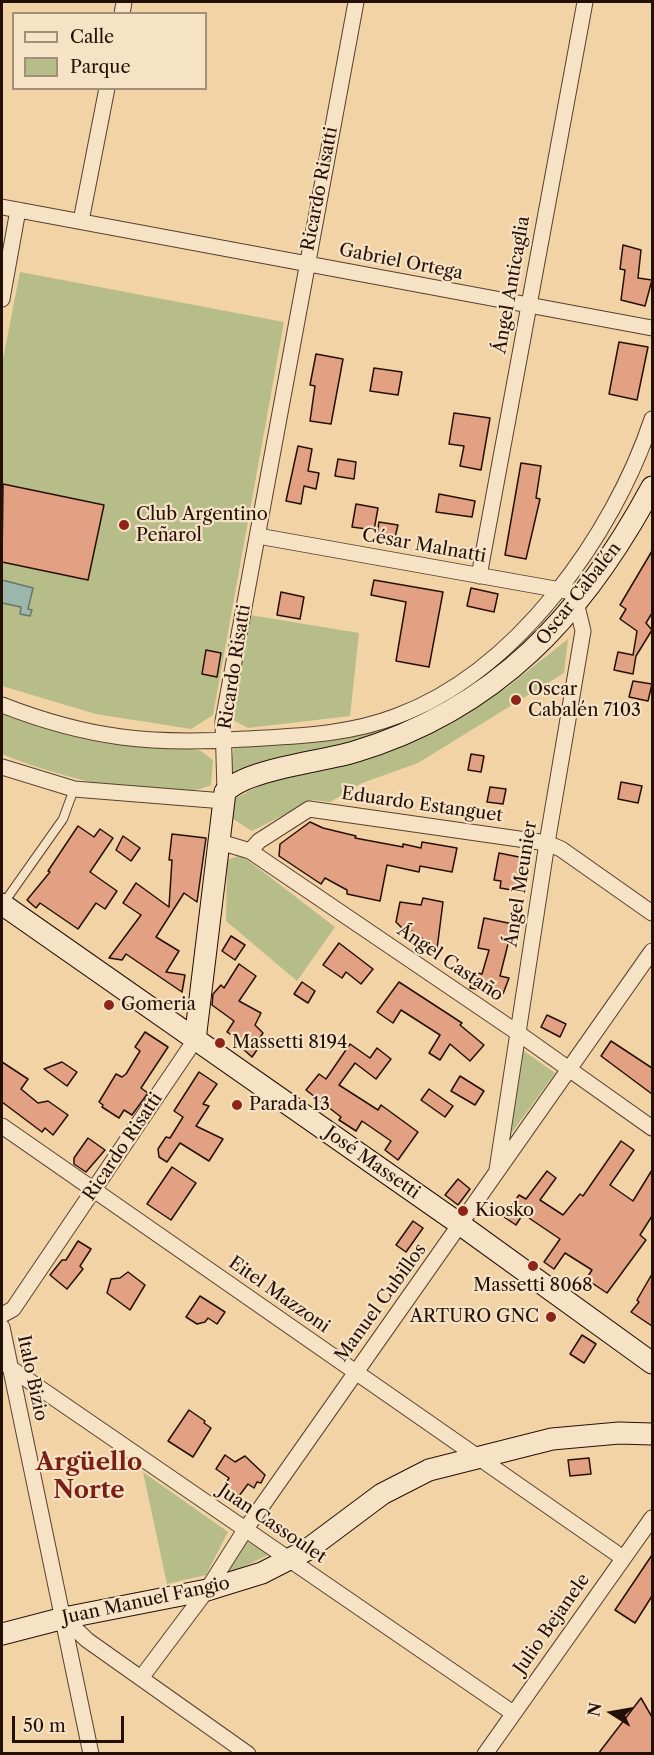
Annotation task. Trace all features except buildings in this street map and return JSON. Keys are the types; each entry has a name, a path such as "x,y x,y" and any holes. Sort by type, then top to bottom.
{"main road":[{"name":"Oscar Cabalén","path":"224,797 242,779 361,750 441,716 479,694 518,665 554,631 622,539 652,487"},
{"name":"Ricardo Risatti","path":"195,1040 224,797"},
{"name":"José Massetti","path":"2,904 461,1225 652,1363"},
{"name":"Juan Manuel Fangio","path":"2,1634 64,1618 207,1590 262,1573 308,1550 397,1485 429,1470 552,1439 619,1433 652,1434"}],"street":[{"name":"Ricardo Risatti","path":"224,797 223,721 356,2"},
{"name":"Ángel Anticaglia","path":"479,576 585,2"},
{"path":"81,221 107,90"},
{"name":"Gabriel Ortega","path":"2,207 652,328"},
{"path":"2,299 18,210"},
{"path":"2,705 49,722 108,736 148,741 224,741 337,732 398,716 460,682 494,656 558,589 610,515 631,476 652,419"},
{"name":"César Malnatti","path":"258,536 558,589 579,598"},
{"name":"Ángel Meunier","path":"497,1173 547,843 583,631 579,598"},
{"path":"2,767 74,789 224,797"},
{"name":"Eduardo Estanguet","path":"250,851 260,841 309,809 547,843 561,849 652,913"},
{"name":"Ángel Castaño","path":"220,842 250,851 518,1033 652,1128"},
{"name":"Manuel Cubillos","path":"141,1678 207,1590 356,1372 570,1071 652,951"},
{"name":"Ricardo Risatti","path":"2,1316 13,1309 195,1040"},
{"name":"Eitel Mazzoni","path":"2,1126 623,1558"},
{"name":"Italo Bizio","path":"2,1327 91,1754"},
{"name":"Juan Cassoulet","path":"9,1367 513,1713"},
{"name":"Julio Bejanele","path":"485,1754 652,1518"},
{"path":"64,1618 87,1640 248,1754"}],"lane":[{"path":"2,904 63,819 74,789"}],"green space":[{"name":"Club Argentino Peñarol","path":"20,272 284,322 213,715 191,729 96,714 2,686 2,364"},
{"path":"250,615 359,633 350,716 248,728 231,719"},
{"path":"568,639 564,673 418,763 362,783 330,802 313,800 252,831 230,817 236,798 258,786 505,689"},
{"path":"467,678 471,685 426,712 397,726 326,750 228,777 234,748 377,726"},
{"path":"2,710 201,751 213,760 211,785 190,791 137,790 76,778 23,762 2,754"},
{"path":"241,855 335,927 297,981 226,921 227,860"},
{"path":"521,1049 555,1073 505,1142"},
{"path":"143,1472 228,1532 206,1575 167,1584"},
{"path":"244,1540 270,1554 219,1579"}],"shaded area":[{"path":"2,580 33,588 28,609 32,610 30,616 20,614 21,607 2,603"}],"place":[{"name":"Club Argentino Peñarol","path":"124,525"},
{"name":"Oscar Cabalén 7103","path":"516,700"},
{"name":"Gomeria","path":"109,1005"},
{"name":"Massetti 8194","path":"220,1043"},
{"name":"Parada 13","path":"237,1105"},
{"name":"Kiosko","path":"463,1211"},
{"name":"Massetti 8068","path":"533,1266"},
{"name":"ARTURO GNC","path":"551,1317"}],"district":[{"name":"Argüello Norte","path":"89,1477"}]}
